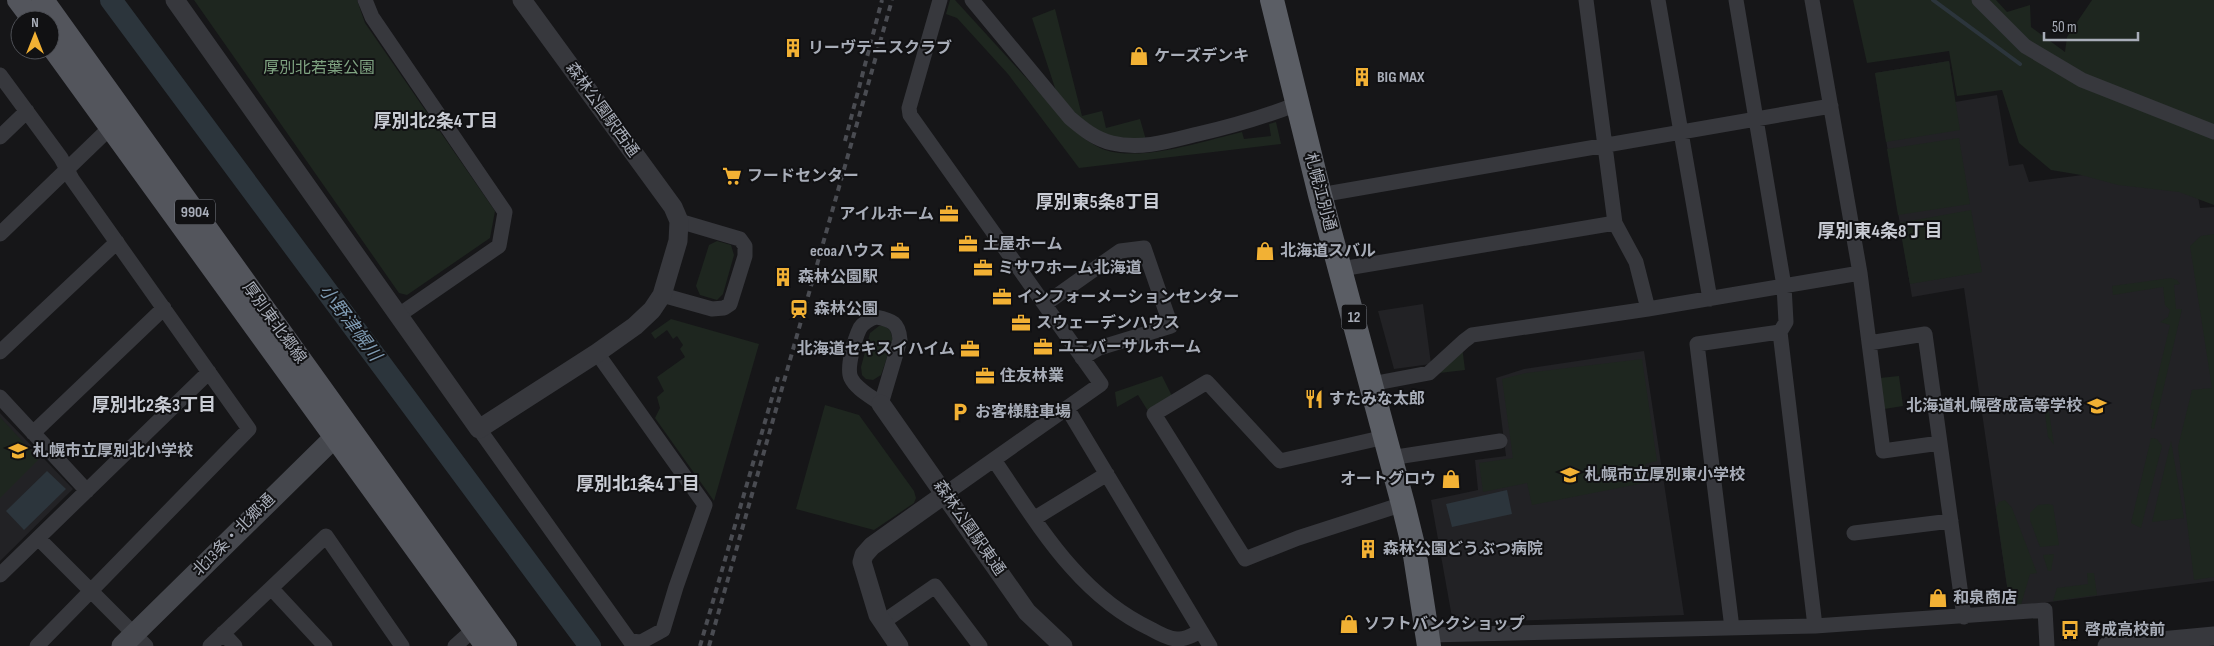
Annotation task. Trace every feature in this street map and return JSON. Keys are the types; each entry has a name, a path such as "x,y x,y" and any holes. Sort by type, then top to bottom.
{"highway":[{"name":"札幌江別通","path":"1272,0 1320,195 1403,504 1415,558 1428,640"}],"main road":[{"name":"厚別東北郷線","path":"43,0 118,121 341,431 506,646"},
{"name":"厚別東北郷線","path":"60,55 118,121"},
{"name":"厚別東北郷線","path":"341,431 470,641"},
{"name":"北13条・北郷通","path":"134,642 341,431"}],"street":[{"path":"175,0 630,641 641,642 663,630 704,505 597,353"},
{"path":"365,0 372,17 505,212 499,246 399,315"},
{"name":"森林公園駅西通","path":"522,0 673,207 679,222"},
{"path":"899,646 882,622 873,601 862,562 864,555 872,546 1100,384 910,115 909,108 940,0"},
{"path":"972,0 1070,118 1089,134 1110,143 1130,146 1157,145 1257,120 1297,104"},
{"path":"1586,0 1615,223 1636,262 1648,309"},
{"path":"1658,0 1710,299"},
{"path":"1736,0 1784,286 1786,322 1780,332 1815,626"},
{"path":"1812,0 1860,273 1883,451 1940,443"},
{"path":"1986,1 2025,46 2082,80 2214,132"},
{"path":"0,74 61,158 117,242 249,428 37,646"},
{"path":"1320,195 1831,106"},
{"path":"0,137 27,111"},
{"path":"0,234 118,121"},
{"path":"479,429 597,353 645,318 662,296 678,241 679,222 740,239 745,246 745,256 732,300 724,308 712,309 662,296"},
{"path":"1341,269 1615,223"},
{"path":"0,352 117,242"},
{"path":"1045,304 1120,250 1144,248 1171,326 1098,348 1082,358"},
{"path":"1371,384 1429,373 1472,335 1648,309 1860,273"},
{"path":"33,433 164,308"},
{"path":"876,317 890,320 897,325 900,332 900,340 881,404 857,385 849,372 860,329 876,317"},
{"path":"1732,628 1697,344 1780,332"},
{"path":"1869,343 1925,334 1964,616"},
{"path":"0,575 209,372"},
{"path":"1403,504 1298,538 1245,559 1154,414 1207,382 1280,461 1388,447 1500,442"},
{"path":"0,397 87,491"},
{"name":"森林公園駅東通","path":"881,404 1027,612 1063,646"},
{"path":"1067,408 1210,646"},
{"path":"994,460 1034,518 1079,577 1115,610 1139,624 1174,639 1183,639 1201,631"},
{"path":"1034,518 1107,474"},
{"path":"1854,533 1951,521"},
{"path":"210,646 326,536 402,646"},
{"path":"38,538 92,591 134,642"},
{"path":"882,622 935,586 980,646"},
{"path":"272,588 326,646"},
{"path":"1428,640 1815,626 2045,610 2047,646"},
{"path":"222,633 235,646"},
{"path":"2107,646 2214,636"}],"shaded area":[{"name":"北海道札幌啓成高等学校","path":"1949,61 1955,102 1997,95 2009,166 2023,164 2029,182 2192,161 2200,208 2214,207 2214,581 2010,607 1964,288 1912,297 1875,73"},
{"path":"1423,304 1431,364 1394,369 1378,311"},
{"name":"札幌市立厚別東小学校","path":"1644,351 1684,615 1453,623 1431,500 1478,490 1475,460 1506,456 1496,378 1524,369"},
{"name":"札幌市立厚別北小学校","path":"0,413 73,489 0,561"},
{"path":"47,471 66,489 24,530 6,511"},
{"path":"1507,490 1512,514 1452,527 1446,504"}],"green space":[{"name":"厚別北若葉公園","path":"194,0 357,0 365,23 495,211 490,238 407,295 399,293"},
{"path":"950,0 955,0 1070,126 1086,140 1100,148 1120,153 1137,154 1173,149 1242,132 1244,139 1271,136 1269,124 1276,122 1281,144 1079,168 1008,74 957,18 946,14"},
{"path":"1853,0 1996,0 2007,12 2030,5 2031,27 2065,52 2067,37 2092,0 2214,0 2214,205 2179,192 2118,185 2081,175 2051,170 2019,143 2002,90 1957,96 1949,51 1867,63"},
{"path":"1055,9 1082,116 1102,111 1106,128 1140,119 1146,140 1104,136 1077,115 1056,91 1032,18"},
{"path":"1949,61 1960,130 1886,142 1875,73"},
{"path":"1959,138 1970,204 1898,215 1887,149"},
{"path":"1971,210 1982,272 1910,284 1899,223"},
{"path":"2214,234 2214,577 2194,580 2178,447 2192,390 2212,388 2190,246 2201,236"},
{"path":"717,241 731,245 734,255 723,294 717,300 700,295 696,286 709,245"},
{"path":"2171,278 2177,280 2180,284 2174,285 2176,309 2182,309 2154,429 2151,428 2154,410 2150,409 2170,325 2160,322 2168,317 2170,310 2165,305 2163,287 2113,295 2112,286"},
{"path":"671,319 759,344 714,501 655,418 660,408 657,397 664,391 657,377 685,357 680,349 683,345 677,336 673,339 667,330 655,339 651,333"},
{"path":"879,326 884,326 890,330 893,340 881,375 873,380 866,379 862,375 861,367 870,333"},
{"path":"1462,346 1465,370 1439,373"},
{"path":"1642,359 1657,461 1645,464 1649,482 1532,505 1527,483 1483,492 1479,463 1513,458 1502,379 1526,373"},
{"path":"1162,376 1173,398 1148,411 1138,395 1117,407 1115,392"},
{"path":"1899,376 1903,406 1884,409 1880,378"},
{"path":"825,405 859,415 914,491 916,498 914,503 874,530 796,509"},
{"path":"2048,405 2054,445 2048,437 2044,406"},
{"path":"0,417 39,459 0,498"},
{"path":"2151,438 2157,439 2162,446 2141,528 2131,523"},
{"path":"2171,441 2184,518 2152,522"},
{"path":"2005,500 2012,508 2037,573 2030,574 2021,605 2010,607 1996,508 1999,502"},
{"path":"2038,505 2053,505 2059,545 2040,547 2030,520 2030,513"},
{"path":"2054,554 2051,571 2048,571 2043,555"},
{"path":"2087,573 2094,573 2097,595 2053,601 2057,588 2088,584"}],"waterway":[{"name":"小野津幌川","path":"111,0 590,646"},
{"path":"1933,0 2020,64"}],"railway":[{"path":"845,141 882,0"},
{"path":"709,646 892,0"},
{"path":"700,646 778,377"}],"place":[{"name":"リーヴテニスクラブ","path":"793,48"},
{"name":"ケーズデンキ","path":"1139,56"},
{"name":"BIG MAX","path":"1362,77"},
{"name":"フードセンター","path":"732,176"},
{"name":"アイルホーム","path":"949,214"},
{"name":"土屋ホーム","path":"968,244"},
{"name":"ecoaハウス","path":"900,251"},
{"name":"北海道スバル","path":"1265,251"},
{"name":"ミサワホーム北海道","path":"983,268"},
{"name":"森林公園駅","path":"783,277"},
{"name":"インフォーメーションセンター","path":"1002,297"},
{"name":"森林公園","path":"799,309"},
{"name":"スウェーデンハウス","path":"1021,323"},
{"name":"ユニバーサルホーム","path":"1043,347"},
{"name":"北海道セキスイハイム","path":"970,349"},
{"name":"住友林業","path":"985,376"},
{"name":"すたみな太郎","path":"1314,399"},
{"name":"北海道札幌啓成高等学校","path":"2097,406"},
{"name":"お客様駐車場","path":"960,412"},
{"name":"札幌市立厚別北小学校","path":"18,451"},
{"name":"札幌市立厚別東小学校","path":"1570,475"},
{"name":"オートグロウ","path":"1451,479"},
{"name":"森林公園どうぶつ病院","path":"1368,549"},
{"name":"和泉商店","path":"1938,598"},
{"name":"ソフトバンクショップ","path":"1349,624"},
{"name":"啓成高校前","path":"2070,630"}],"district":[{"name":"厚別北2条4丁目","path":"436,121"},
{"name":"厚別東5条8丁目","path":"1098,202"},
{"name":"厚別東4条8丁目","path":"1880,231"},
{"name":"厚別北2条3丁目","path":"154,405"},
{"name":"厚別北1条4丁目","path":"638,484"}]}
